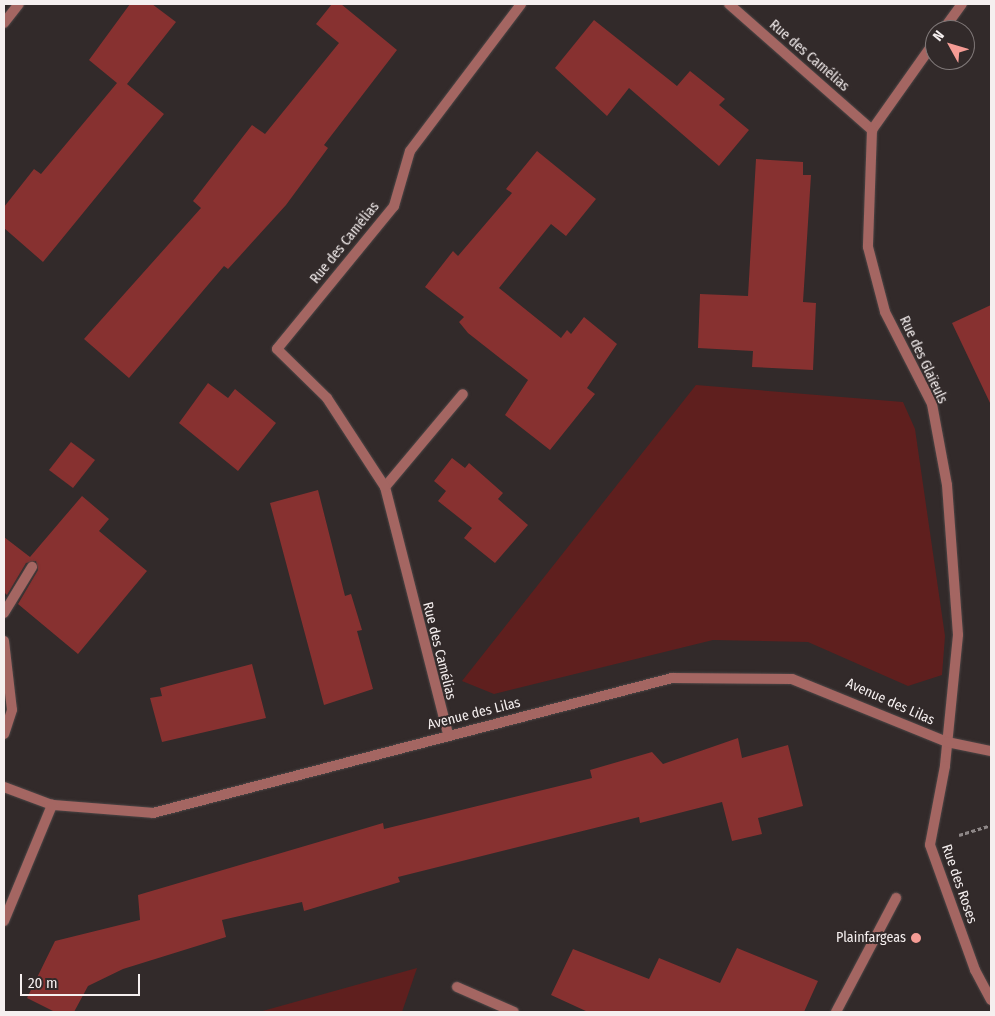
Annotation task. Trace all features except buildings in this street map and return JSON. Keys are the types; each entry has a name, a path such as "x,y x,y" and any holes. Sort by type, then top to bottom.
{"street":[{"path":"4,23 19,4"},
{"name":"Rue des Camélias","path":"448,734 385,487 327,398 276,349 394,206 410,151 521,4"},
{"name":"Rue des Camélias","path":"729,4 872,130"},
{"path":"950,20 962,4"},
{"path":"872,130 925,55"},
{"name":"Rue des Glaïeuls","path":"872,130 868,247 885,312 932,404 947,485 958,635 947,742"},
{"path":"385,487 463,394"},
{"path":"4,613 32,567"},
{"path":"4,640 12,710 4,734"},
{"name":"Avenue des Lilas","path":"4,787 52,806 153,813 448,734 672,678 792,679 947,742 991,751"},
{"name":"Rue des Roses","path":"947,742 930,845 975,970 991,1000"},
{"path":"4,921 52,806"},
{"path":"836,1012 896,898"},
{"path":"457,986 514,1012"}],"shaded area":[{"path":"696,385 903,402 915,429 945,636 942,675 908,686 808,642 713,640 494,694 462,681"},
{"path":"417,968 402,1012 259,1012"}],"place":[{"name":"Plainfargeas","path":"916,938"}]}
